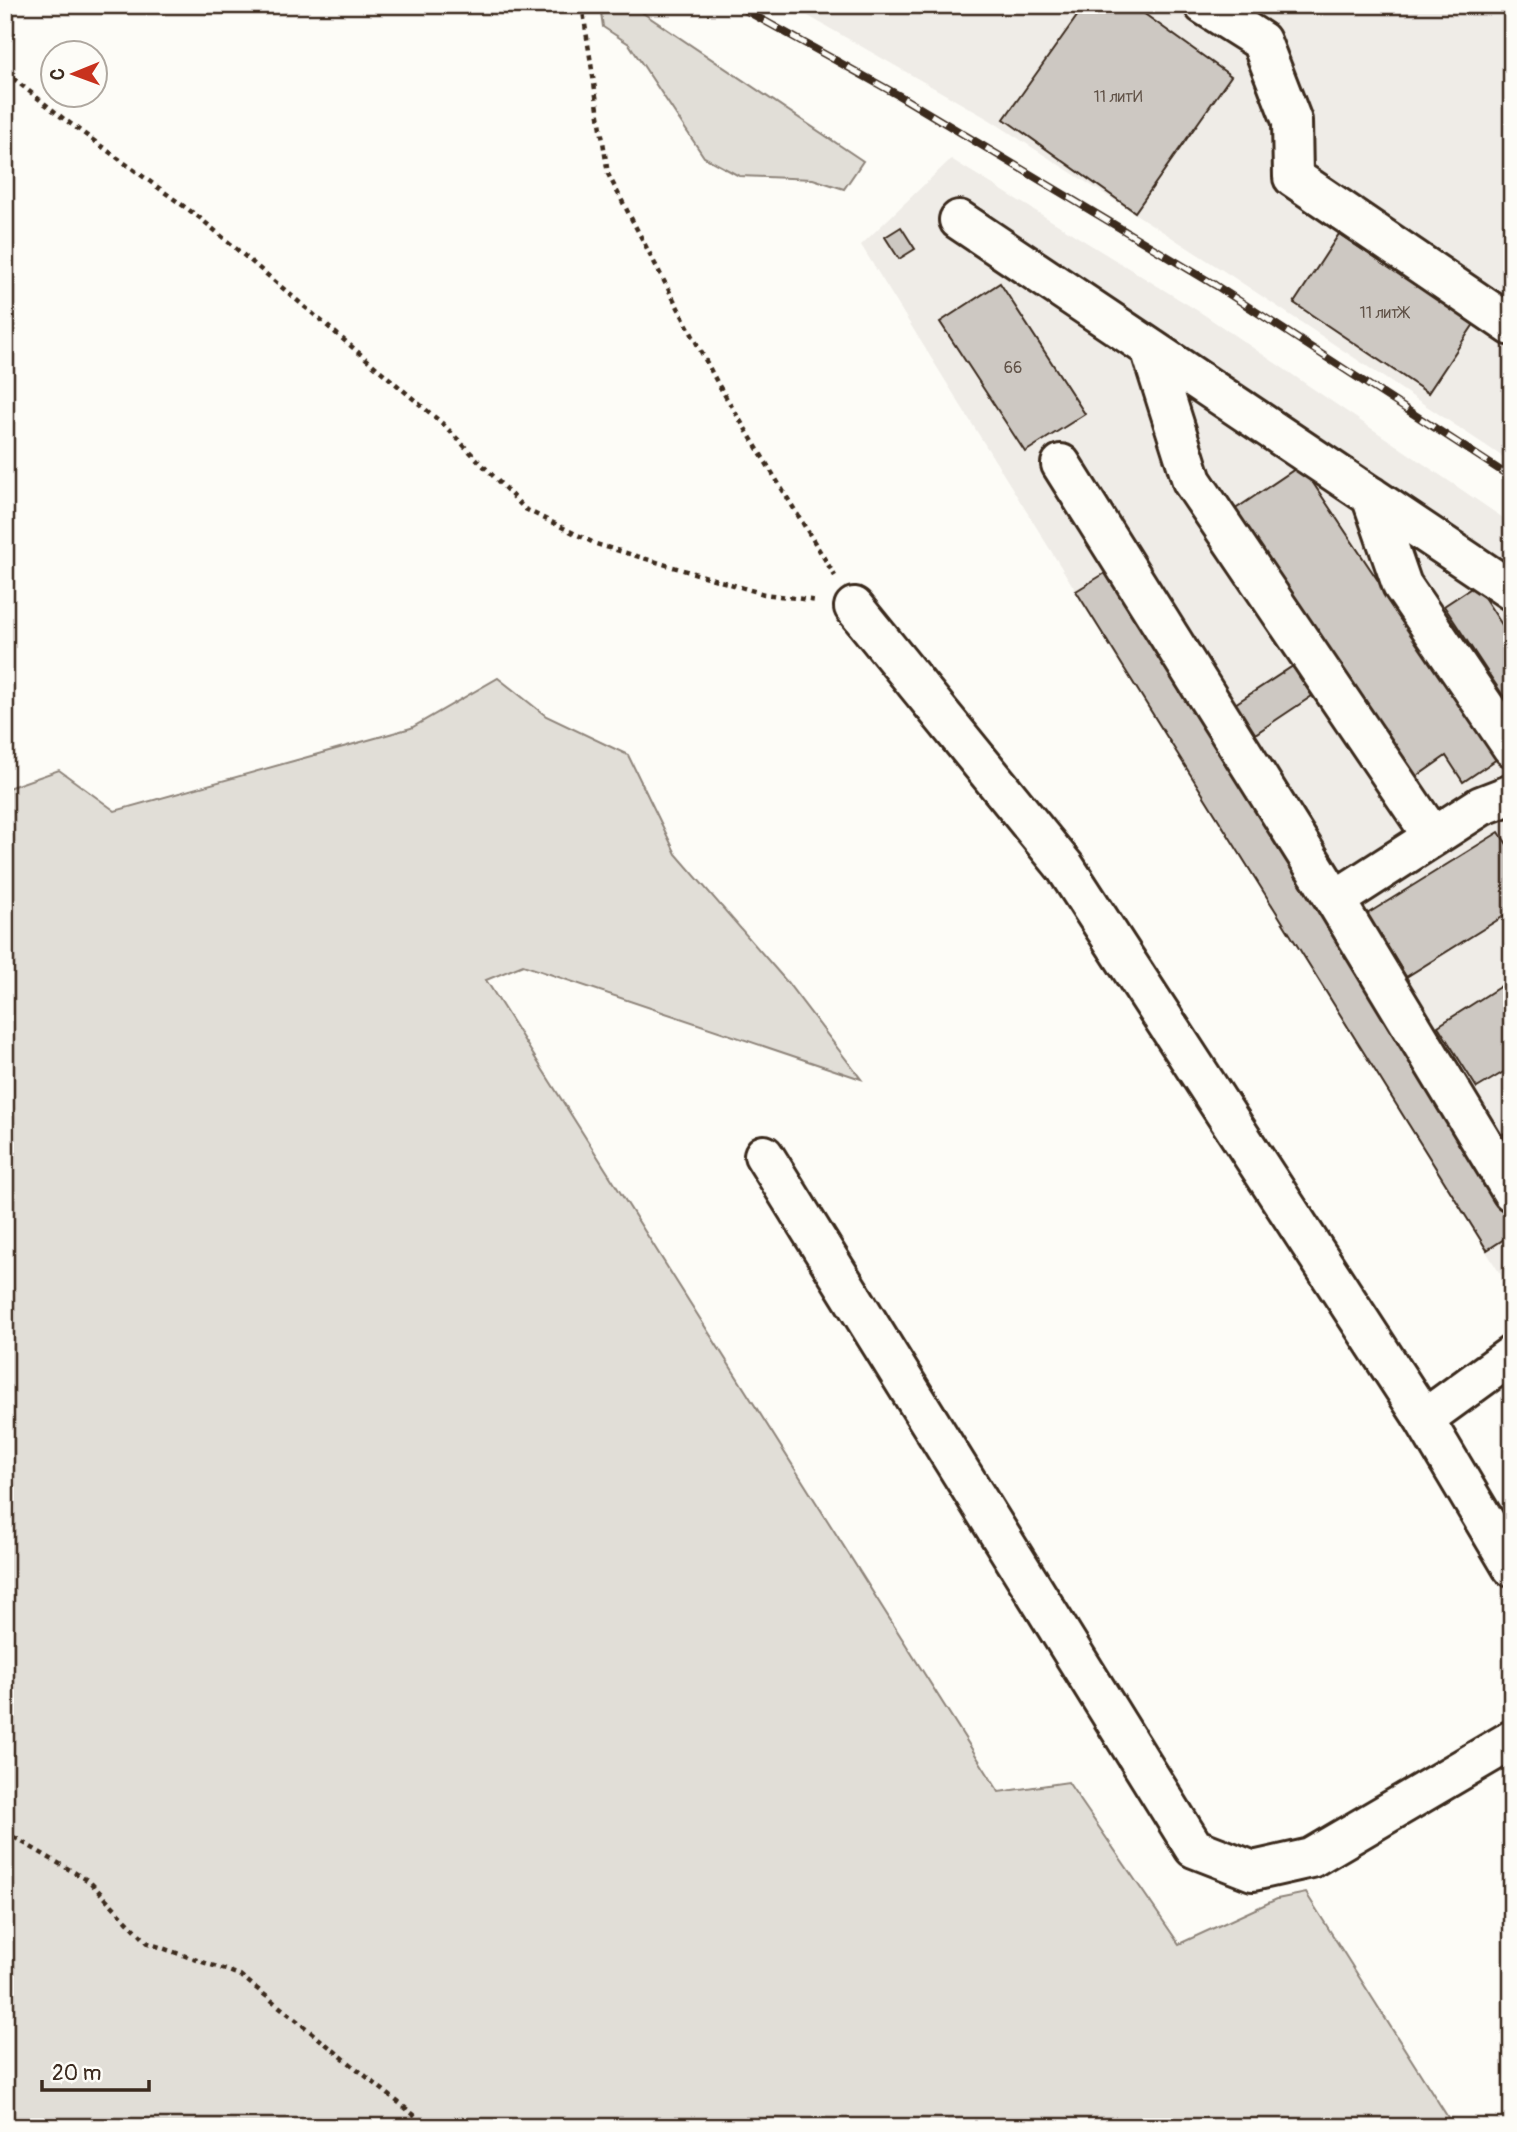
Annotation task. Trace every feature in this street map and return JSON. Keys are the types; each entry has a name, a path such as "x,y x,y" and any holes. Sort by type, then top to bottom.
{"street":[{"path":"1204,5 1261,41 1292,121 1293,177 1512,326"},
{"path":"959,220 1512,591"},
{"path":"1150,348 1192,481 1433,837"},
{"path":"1061,464 1335,900 1512,1192"},
{"path":"1371,496 1402,585 1512,747"},
{"path":"854,607 1065,867 1424,1419 1512,1567"},
{"path":"1335,900 1481,806 1512,794"},
{"path":"764,1155 1194,1848 1252,1871 1311,1858 1512,1740"},
{"path":"1424,1419 1512,1355"}],"path":[{"path":"582,5 608,174 718,384 854,607"},
{"path":"5,72 64,119 200,218 443,425 525,509 596,544 764,594 854,607"},
{"path":"5,1832 89,1881 148,1943 240,1975 429,2127"}],"shaded area":[{"path":"600,5 631,5 863,161 844,189 813,179 739,176 704,157 629,44 603,27"},
{"path":"789,5 1512,5 1512,463 1230,275 990,120"},
{"path":"951,159 1203,314 1512,524 1512,1293 861,245"},
{"path":"498,678 546,716 628,755 676,854 787,982 861,1079 523,965 486,980 999,1792 1068,1782 1179,1944 1277,1899 1306,1893 1454,2127 5,2127 5,789 59,770 115,811 411,728"}],"building":[{"path":"1085,5 1132,5 1231,76 1135,212 1004,119"},
{"path":"901,227 915,249 899,259 885,237"},
{"path":"1339,234 1474,324 1428,393 1294,303"},
{"path":"1000,283 1085,414 1025,452 940,322"},
{"path":"1301,465 1497,759 1463,782 1446,756 1413,779 1234,510"},
{"path":"1107,572 1512,1222 1512,1234 1487,1250 1076,591"},
{"path":"1476,585 1512,640 1512,709 1444,606"},
{"path":"1293,666 1312,696 1255,734 1235,704"},
{"path":"1499,832 1512,852 1512,911 1406,977 1367,914"},
{"path":"1512,979 1512,1067 1477,1088 1438,1026"},
{"path":"1512,1128 1512,1147 1503,1134"}],"railway":[{"path":"736,5 898,95 1215,285 1512,478"}]}
